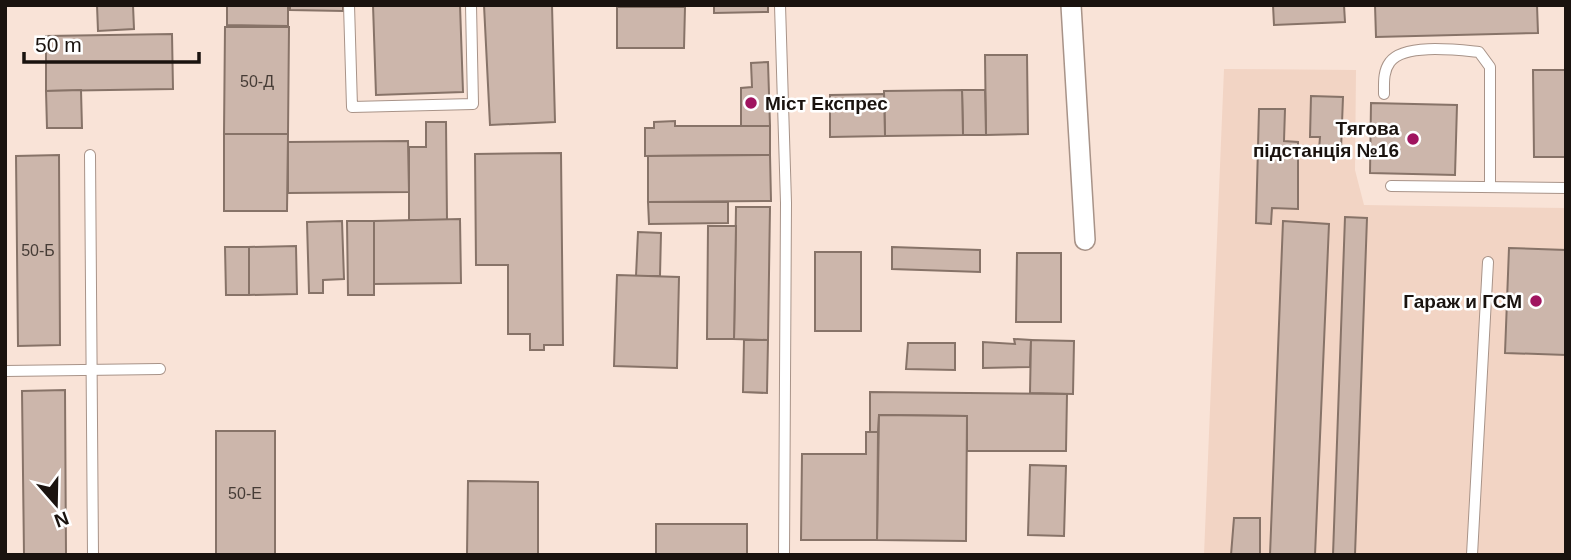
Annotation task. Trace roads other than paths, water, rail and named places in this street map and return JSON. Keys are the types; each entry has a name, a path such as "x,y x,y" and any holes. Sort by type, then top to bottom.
{"street":[{"path":"1071,5 1085,240"}],"lane":[{"path":"349,5 352,107 473,104 471,5"},
{"path":"780,5 786,203 784,555"},
{"path":"1384,94 1384,73 1391,60 1409,50 1479,52 1490,67 1490,187"},
{"path":"90,155 93,555"},
{"path":"1391,186 1566,188"},
{"path":"1472,555 1488,262"},
{"path":"5,371 160,369"}],"place":[{"name":"Міст Експрес","path":"751,103"},
{"name":"Тягова пiдстанцiя №16","path":"1413,139"},
{"name":"Гараж и ГСМ","path":"1536,301"}]}
